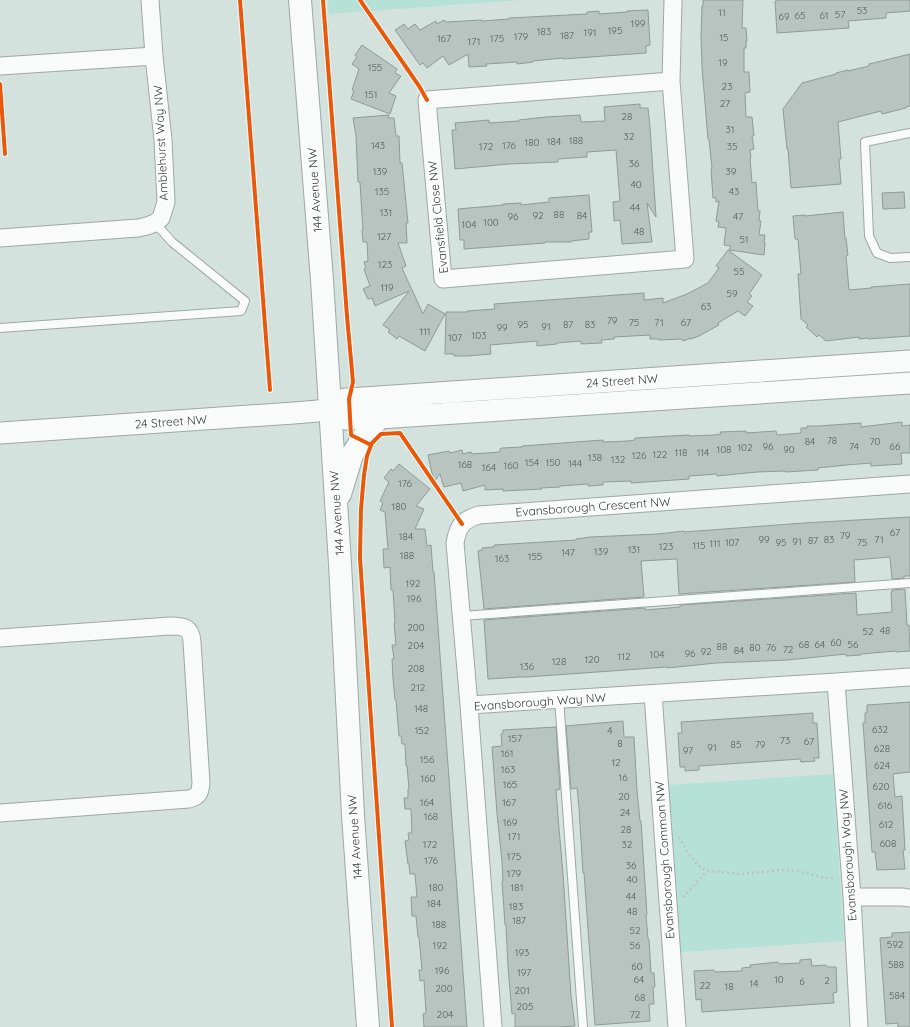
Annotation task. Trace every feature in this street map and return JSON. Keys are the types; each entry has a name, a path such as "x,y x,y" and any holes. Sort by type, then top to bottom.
{"main road":[{"name":"144 Avenue NW","path":"300,0 322,280 336,410 337,506 353,815 368,1027"},
{"path":"337,506 352,454 364,436 379,418"}],"street":[{"name":"Amblehurst Way NW","path":"150,0 163,140 166,202 161,218 155,223"},
{"name":"Evansfield Close NW","path":"671,81 427,100 443,279 685,259 671,81 673,0"},
{"path":"0,66 154,56"},
{"path":"0,238 138,228 155,223"},
{"name":"24 Street NW","path":"336,410 345,399 910,361"},
{"name":"24 Street NW","path":"0,433 336,410 346,419 379,418 910,383"},
{"name":"Evansborough Crescent NW","path":"469,705 455,543 457,532 462,524 470,518 479,515 910,484"},
{"path":"0,638 170,626 179,626 187,629 191,634 192,642 201,783 200,792 195,797 189,799 0,813"},
{"name":"Evansborough Way NW","path":"493,1027 469,705 910,677"},
{"name":"Evansborough Way NW","path":"836,682 860,1027"},
{"name":"Evansborough Common NW","path":"653,694 677,1027"},
{"path":"852,897 910,898"}],"lane":[{"path":"910,133 865,142 869,236 877,253 890,258 910,257"},
{"path":"0,328 241,311 245,301 172,242 155,223"},
{"path":"462,616 910,583"},
{"path":"559,699 583,1027"}],"path":[{"path":"678,832 688,853 698,865 707,871 739,874 783,870 798,871 825,878 838,878"},
{"path":"680,900 707,871"}],"green space":[{"path":"328,0 521,0 329,14"},
{"path":"833,774 844,941 681,952 669,785"}],"building":[{"path":"703,0 743,0 742,28 746,28 747,41 746,48 744,48 744,72 749,72 750,92 745,93 746,117 752,117 754,149 750,150 750,158 752,183 756,182 758,211 760,211 759,221 761,221 759,235 765,235 764,255 729,250 731,246 724,245 726,228 718,227 719,222 716,221 719,201 716,202 716,198 713,198 712,169 702,67 701,37"},
{"path":"910,0 910,11 886,13 886,18 848,21 849,28 777,33 775,1"},
{"path":"648,10 650,45 646,46 646,53 563,58 517,64 517,62 486,64 487,66 469,67 468,54 449,65 443,56 427,68 423,63 420,65 395,30 404,24 408,29 415,24 420,30 436,21 437,24 444,20 446,22 482,21 587,14 587,12 599,11 599,14"},
{"path":"362,45 397,69 395,73 401,76 389,93 396,96 390,114 351,99 354,91 352,90 359,69 352,64 357,57 355,55"},
{"path":"910,54 910,106 882,114 881,111 838,122 841,159 839,159 841,184 791,188 783,109 802,83"},
{"path":"640,104 640,108 648,108 650,127 656,217 647,203 652,242 622,244 620,220 614,221 613,202 620,201 616,150 587,152 587,157 558,159 558,162 509,164 455,169 452,130 456,130 455,123 489,120 489,123 580,115 581,122 605,121 604,107"},
{"path":"389,115 388,118 394,118 396,136 399,136 400,163 402,163 408,223 406,223 407,243 398,243 406,266 402,268 423,314 428,304 445,314 425,351 399,336 397,339 388,332 390,330 383,325 409,291 375,306 372,298 368,299 363,289 370,286 364,269 366,268 364,262 368,261 367,242 363,242 360,182 358,182 356,136 353,118"},
{"path":"904,192 905,208 883,209 882,193"},
{"path":"589,195 592,232 589,232 589,239 571,242 545,242 464,249 464,240 460,240 458,209 503,204 521,203 521,205 549,202 549,198"},
{"path":"843,212 848,255 846,256 849,290 910,284 910,336 868,339 859,339 859,337 826,341 819,335 817,337 806,327 808,325 801,319 798,274 801,274 798,239 795,239 793,216"},
{"path":"728,250 762,275 749,294 752,296 747,302 753,306 745,316 738,311 718,323 719,325 691,339 683,341 682,339 659,340 650,339 650,335 614,337 614,339 601,340 602,343 581,344 581,341 537,346 537,341 490,345 491,354 454,356 454,354 445,354 446,312 467,312 495,309 494,304 644,293 644,300 663,298 663,303 687,294 708,283 719,268 716,266"},
{"path":"902,422 902,426 910,425 910,453 901,453 902,464 871,466 871,463 818,468 818,470 757,472 717,476 717,474 689,476 689,479 631,483 631,481 603,482 603,485 588,486 588,484 541,488 542,489 503,491 503,489 485,490 485,485 463,491 461,483 444,487 440,474 434,482 428,455 449,451 450,453 462,450 463,454 471,452 472,454 500,452 500,449 502,448 522,446 603,440 603,442 628,441 635,440 635,438 714,435 721,434 720,432 746,431 746,433 776,431 777,435 801,433 801,428 807,428 807,426 861,423 861,427"},
{"path":"399,464 430,489 416,506 424,509 415,529 425,529 427,546 431,545 434,572 467,1027 424,1027 423,1014 426,1013 424,980 420,981 419,970 422,970 419,937 416,916 412,916 411,897 417,897 415,874 410,874 405,841 409,840 408,833 412,833 411,809 405,809 404,798 408,798 409,789 405,744 402,744 401,736 399,736 393,679 392,659 394,659 392,645 396,645 393,590 391,590 390,567 384,568 383,549 388,549 385,512 380,510 383,503 380,501 389,482 384,478 391,469 393,471"},
{"path":"910,517 910,576 904,576 904,578 892,579 890,557 854,560 855,582 679,594 677,559 641,561 644,597 484,609 478,551 482,550 482,548 494,547 494,545 576,540 590,537 658,534 684,531"},
{"path":"905,589 910,651 846,656 846,654 788,660 716,663 667,668 488,679 484,620 645,608 645,610 680,607 680,605 856,593 857,615 892,612 892,590"},
{"path":"910,702 910,772 893,774 895,797 902,796 905,850 903,850 905,869 877,870 875,852 872,852 863,723 865,723 867,705"},
{"path":"813,713 813,723 817,723 819,758 814,758 815,761 801,762 800,759 699,766 699,770 685,771 685,767 680,767 678,733 682,733 681,722"},
{"path":"623,721 624,737 634,737 648,939 651,973 654,973 654,1004 649,1004 650,1021 595,1025 579,807 577,788 571,789 566,726"},
{"path":"556,727 560,789 556,790 571,996 575,1026 515,1027 515,1013 512,1014 508,966 502,862 492,747 502,746 501,734 503,733 503,730"},
{"path":"910,932 910,1027 898,1027 898,1023 886,1024 880,938 892,937 892,933"},
{"path":"811,959 812,966 826,965 827,967 836,967 837,992 833,993 834,1003 702,1012 701,999 696,1000 694,971 742,971 742,968 751,967 750,965 778,962 779,964 800,963 800,960"}],"cycle path":[{"path":"240,0 270,390"},
{"path":"323,0 353,382 349,399 351,435 371,445"},
{"path":"360,0 427,100"},
{"path":"0,84 5,154"},
{"path":"392,1027 360,558 361,509 364,475 367,456 372,443 381,434 400,433 462,524"}]}
